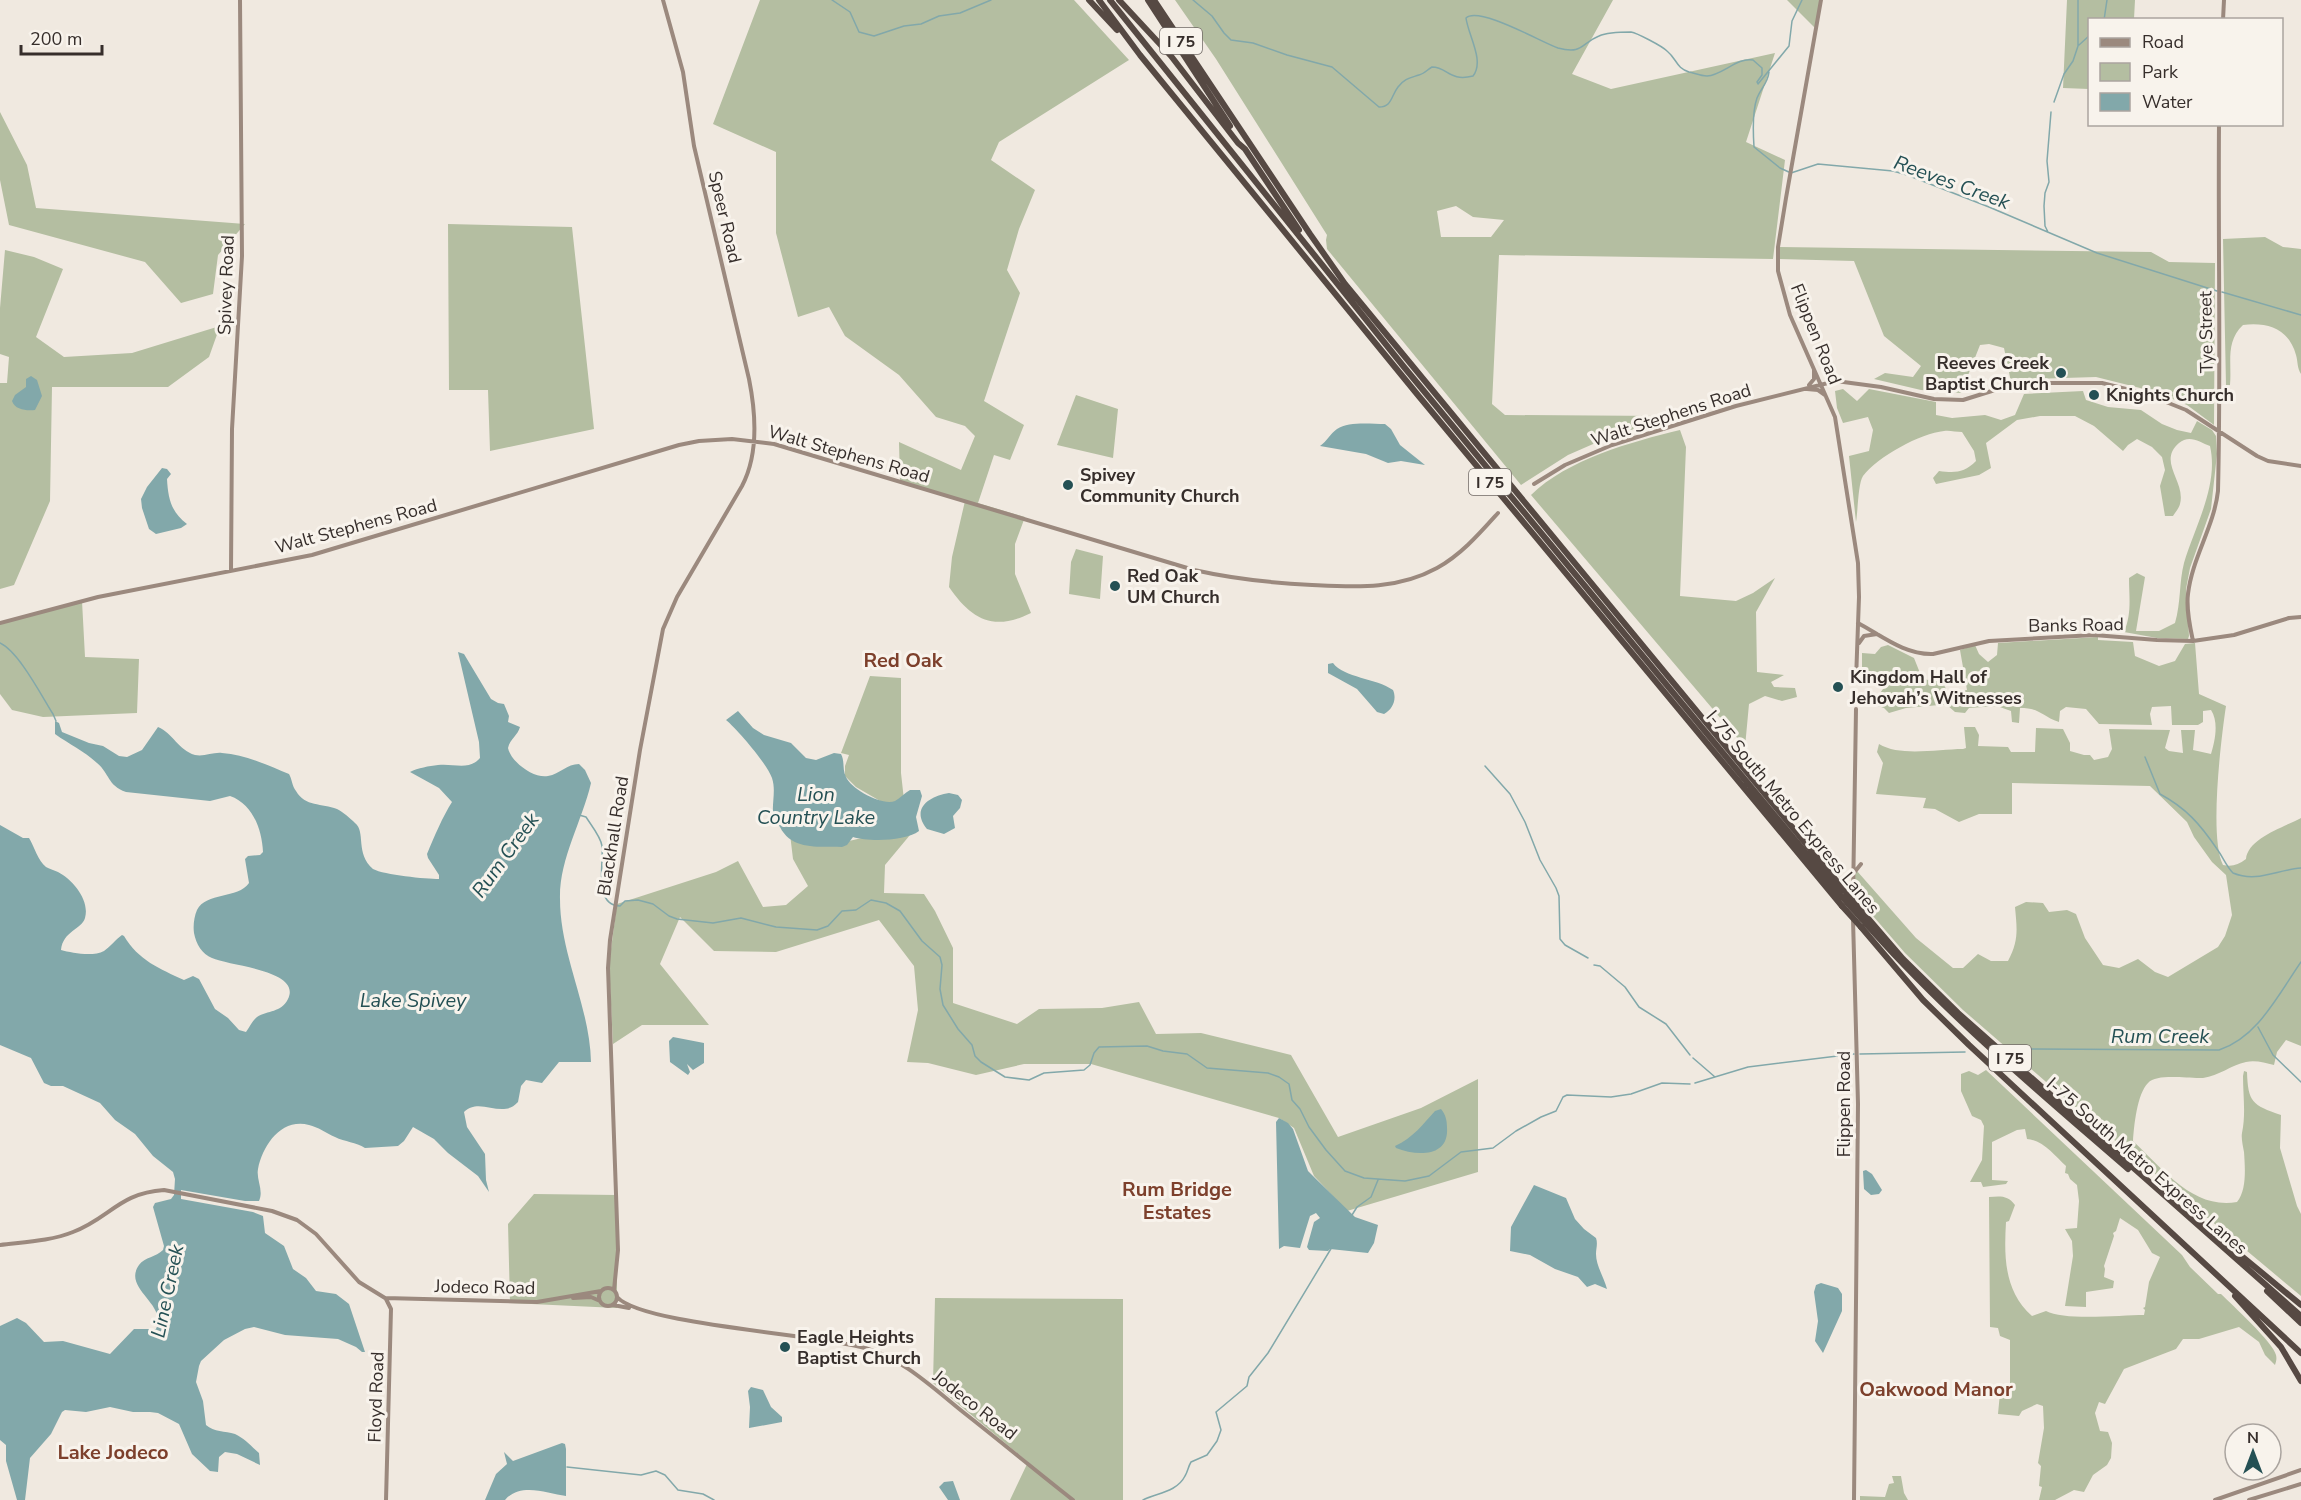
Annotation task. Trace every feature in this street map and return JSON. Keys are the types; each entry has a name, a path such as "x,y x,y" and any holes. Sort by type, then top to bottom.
{"highway":[{"path":"1089,0 1140,56"},
{"name":"I 75","path":"1099,0 1140,56 1417,394 1842,906 1861,923 1923,1000 2301,1353"},
{"path":"1105,0 1208,124"},
{"name":"I-75 South Metro Express Lanes","path":"1110,0 1404,367 1843,893 1861,923 1955,1017 2301,1323"},
{"name":"I-75 South Metro Express Lanes","path":"1119,0 1171,56 1245,149 1322,263"},
{"path":"1148,0 1245,149"},
{"name":"I 75","path":"1154,0 1310,234 1346,284 1843,893 1860,909 1903,959 1952,1006 2301,1316"},
{"path":"2168,1199 2181,1206 2301,1305"},
{"path":"2223,1281 2281,1347 2301,1382"}],"street":[{"name":"Spivey Road","path":"231,571 232,429 242,256 240,0"},
{"name":"Speer Road","path":"663,0 683,72 694,146 749,379 754,418 754,441"},
{"name":"Flippen Road","path":"1821,0 1778,247 1778,272 1790,315 1835,417 1854,537 1859,588 1856,680"},
{"path":"2223,18 2224,0"},
{"name":"Tye Street","path":"2193,641 2188,592 2216,505 2220,431 2219,126"},
{"path":"1804,389 1813,381 1814,368"},
{"name":"Walt Stephens Road","path":"1534,484 1565,465 1612,446 1736,406 1836,381 1856,382 1934,399 1963,400 2019,385 2060,382 2102,383 2153,396 2186,410 2268,461 2301,466"},
{"path":"1804,389 1818,390 1826,395"},
{"name":"Walt Stephens Road","path":"0,623 98,597 290,560 333,549 679,445 699,441 754,441 774,444 1194,570 1263,582 1365,588 1401,582 1438,568 1469,544 1498,513"},
{"name":"Blackhall Road","path":"614,1290 618,1261 608,968 610,940 640,750 663,629 677,597 751,471 754,441"},
{"name":"Banks Road","path":"1858,623 1896,645 1924,654 1989,641 2094,634 2193,641 2234,635 2289,618 2301,617"},
{"path":"1858,647 1864,636 1877,634"},
{"name":"Flippen Road","path":"1854,1500 1858,1104 1852,874 1856,709"},
{"path":"1852,874 1861,864"},
{"path":"0,1245 71,1233 132,1196 147,1191 182,1193 272,1211 297,1220 321,1239 359,1282 385,1298"},
{"name":"Blackhall Road","path":"606,1288 612,1283 618,1261"},
{"path":"606,1288 614,1290 617,1297 611,1305 600,1301 601,1291 606,1288"},
{"name":"Jodeco Road","path":"385,1298 537,1302 601,1291"},
{"name":"Jodeco Road","path":"561,1298 591,1297 600,1301"},
{"name":"Jodeco Road","path":"617,1297 626,1304 639,1309"},
{"name":"Floyd Road","path":"385,1298 391,1309 386,1500"},
{"name":"Jodeco Road","path":"611,1305 720,1325 843,1343 884,1355 921,1379 1073,1500"},
{"path":"2215,1500 2301,1470"},
{"path":"2249,1500 2301,1484"}],"green space":[{"path":"760,0 1074,0 1129,60 999,142 991,160 1035,190 1019,229 1007,270 1020,293 984,401 1024,425 1010,460 994,455 978,503 1025,517 1015,544 1015,574 1031,613 1017,619 994,622 984,619 966,607 949,587 952,557 965,501 900,481 899,442 961,470 975,436 965,426 936,417 899,375 845,336 829,307 798,317 776,233 776,152 713,124"},
{"path":"1175,0 1613,0 1572,74 1611,89 1775,53 1746,142 1785,160 1773,259 1499,255 1492,404 1505,415 1662,416 1663,421 1616,434 1568,455 1521,485 1327,249 1327,235 1216,59","holes":["1456,206 1473,217 1504,220 1491,237 1441,237 1437,211"]},
{"path":"1787,0 1821,0 1816,29"},
{"path":"2067,0 2135,0 2134,18 2088,18 2088,89 2063,88"},
{"path":"0,112 27,165 36,208 245,224 218,255 213,294 181,303 145,262 9,225 0,180"},
{"path":"448,224 572,227 594,429 490,451 488,390 449,390"},
{"path":"2265,237 2283,247 2301,249 2301,374 2293,346 2283,333 2269,326 2243,325 2234,338 2230,353 2230,385 2226,385 2223,239"},
{"path":"1780,247 2151,252 2169,262 2215,263 2214,425 2187,405 2156,392 2096,377 2028,379 2011,382 2004,348 1989,344 1980,345 1961,393 1921,390 1874,379 1885,373 1913,377 1921,366 1884,336 1854,261 1779,259"},
{"path":"5,250 34,257 63,269 36,337 64,357 132,353 220,326 209,357 168,387 52,387 50,501 14,585 0,589 0,383 7,383 9,357 0,354 0,308"},
{"path":"1843,389 1857,401 1869,389 1936,402 1936,415 1952,418 1985,415 2001,420 2015,415 2024,394 2083,391 2086,400 2108,407 2141,410 2162,424 2177,430 2191,433 2197,421 2212,430 2216,436 2217,454 2211,509 2190,568 2186,589 2188,639 2157,638 2124,632 2129,612 2129,578 2137,573 2145,577 2136,631 2159,631 2175,623 2184,563 2209,490 2212,461 2210,446 2187,439 2173,450 2171,465 2181,496 2178,509 2173,516 2165,516 2160,486 2165,470 2162,457 2152,447 2137,439 2123,451 2094,426 2075,416 2040,416 2017,420 1986,443 1991,468 1979,475 1936,484 1933,478 1939,471 1959,471 1976,461 1974,451 1962,432 1934,433 1900,447 1878,461 1863,476 1856,522 1849,456 1869,451 1873,430 1868,417 1843,423 1837,408 1835,391"},
{"path":"1076,395 1118,409 1113,458 1057,445"},
{"path":"1680,430 1686,447 1680,596 1736,601 1775,578 1756,612 1757,672 1784,675 1771,682 1774,687 1795,688 1797,697 1782,701 1765,696 1749,704 1745,747 1531,495 1546,482 1581,462 1621,446"},
{"path":"1076,549 1103,556 1100,599 1069,594 1071,562"},
{"path":"82,601 85,657 139,659 137,713 43,717 12,710 0,694 0,622"},
{"path":"2098,637 2098,640 2133,642 2135,656 2159,666 2175,661 2185,644 2195,643 2199,694 2226,706 2216,812 2219,852 2223,865 2232,866 2240,863 2246,859 2248,852 2260,839 2301,818 2301,1046 2286,1040 2277,1052 2274,1065 2250,1061 2203,1078 2166,1077 2152,1080 2141,1095 2133,1141 2179,1185 2192,1193 2206,1200 2221,1203 2237,1202 2245,1178 2242,1137 2243,1076 2244,1071 2247,1072 2249,1090 2254,1101 2281,1115 2280,1148 2301,1214 2301,1296 1963,1010 1905,953 1854,894 1857,871 1916,938 1953,968 1963,968 1978,954 1991,961 2008,961 2016,941 2015,907 2026,902 2043,903 2049,912 2067,910 2076,914 2085,938 2103,965 2119,968 2138,959 2155,972 2168,977 2218,947 2225,936 2232,915 2226,875 2212,862 2194,837 2187,822 2150,786 2012,783 2012,814 1979,814 1959,822 1935,809 1923,808 1926,798 1876,794 1883,763 1877,752 1879,744 1908,751 1963,749 1966,748 1964,727 1975,727 1979,735 1978,746 2008,747 2011,752 2035,752 2036,728 2063,729 2070,743 2070,751 2090,755 2094,760 2108,757 2112,749 2109,729 2170,730 2165,748 2169,751 2183,753 2181,730 2195,730 2193,750 2211,754 2216,726 2211,710 2203,711 2203,722 2198,725 2172,725 2171,706 2152,707 2150,714 2152,725 2099,724 2086,709 2066,707 2060,711 2059,722 2037,711 2020,708 2019,723 2012,722 2011,711 1997,706 1969,708 1965,713 1955,712 1947,705 1939,705 1906,708 1889,713 1878,706 1878,700 1890,678 1875,672 1862,671 1862,653 1875,654 1881,647 1888,645 1914,658 1922,678 1928,680 1935,674 1940,678 1949,694 1967,690 1960,650 1975,645 1979,654 1988,662 1997,655 1998,643"},
{"path":"870,676 901,678 901,773 904,800 887,805 856,787 845,776 845,766 849,755 841,753"},
{"path":"790,834 849,841 879,834 910,835 885,865 884,893 924,894 935,911 953,948 953,1003 1017,1024 1039,1009 1102,1008 1139,1002 1156,1034 1201,1033 1291,1055 1338,1137 1421,1108 1478,1079 1478,1172 1347,1211 1314,1176 1294,1128 1279,1118 1091,1064 1024,1064 976,1075 928,1063 907,1062 918,1010 914,966 879,920 776,952 714,951 680,917 660,964 709,1025 642,1025 613,1044 609,964 617,904 716,872 738,861 763,907 786,905 808,886 793,859"},
{"path":"1986,1070 2182,1255 2190,1267 2260,1333 2276,1356 2275,1365 2265,1355 2259,1342 2239,1327 2199,1339 2183,1339 2176,1349 2124,1369 2105,1404 2099,1402 2095,1413 2100,1431 2108,1432 2112,1443 2111,1458 2107,1465 2093,1475 2084,1492 2074,1490 2055,1500 2039,1500 2042,1487 2039,1486 2041,1466 2038,1463 2044,1428 2043,1406 2037,1404 2022,1411 2019,1416 1998,1414 2000,1393 2010,1384 2010,1340 2000,1336 1998,1328 1990,1327 1989,1197 2007,1198 2015,1205 2009,1221 2006,1222 2006,1261 2016,1296 2032,1316 2046,1311 2079,1317 2144,1315 2143,1308 2149,1282 2160,1257 2152,1253 2138,1230 2120,1218 2116,1231 2113,1233 2104,1266 2104,1277 2114,1281 2113,1288 2086,1292 2086,1307 2065,1306 2073,1256 2072,1241 2065,1229 2077,1228 2079,1201 2077,1185 2065,1173 2066,1166 2043,1145 2027,1139 2025,1129 2017,1130 1992,1142 1992,1180 2008,1181 2006,1184 1983,1187 1981,1182 1970,1182 1982,1160 1984,1126 1981,1120 1972,1116 1961,1091 1961,1074 1969,1071 1978,1075"},
{"path":"534,1194 617,1195 617,1308 510,1303 508,1224"},
{"path":"935,1298 1123,1299 1123,1500 1010,1500 1028,1462 933,1383"},
{"path":"1892,1476 1901,1476 1904,1493 1908,1500 1860,1500 1860,1496 1885,1497 1889,1484 1894,1483"}],"water":[{"path":"31,376 37,380 42,396 35,410 22,409 12,401 15,395 26,387 26,379"},
{"path":"1385,424 1391,429 1400,445 1425,465 1401,461 1388,463 1366,454 1320,446 1342,426"},
{"path":"162,468 167,469 171,474 167,479 171,504 177,515 187,524 181,528 156,534 149,529 141,499"},
{"name":"Lake Spivey","path":"458,652 464,654 491,699 504,704 509,716 508,722 520,727 508,748 518,764 536,775 548,776 579,764 585,770 591,783 563,869 560,899 561,920 586,1021 591,1062 559,1062 542,1083 526,1080 521,1086 518,1102 512,1107 498,1109 477,1106 464,1112 467,1127 485,1154 489,1192 478,1176 434,1139 413,1127 398,1146 365,1148 312,1126 299,1124 290,1126 275,1135 264,1151 258,1169 261,1193 259,1201 245,1201 181,1190 181,1199 253,1212 263,1216 265,1233 284,1246 293,1269 306,1278 316,1291 336,1294 349,1304 365,1352 338,1339 285,1335 254,1327 245,1329 224,1340 201,1361 196,1382 203,1401 206,1425 241,1438 259,1453 260,1465 237,1454 225,1452 219,1457 218,1472 210,1471 192,1454 179,1424 158,1413 133,1412 110,1407 86,1412 65,1410 51,1434 30,1458 25,1500 17,1500 6,1461 6,1445 0,1440 0,1326 17,1318 26,1323 44,1342 63,1341 110,1354 134,1329 156,1329 158,1320 156,1312 136,1282 135,1274 141,1262 163,1250 164,1246 153,1207 155,1203 171,1199 174,1195 175,1179 173,1172 153,1156 135,1134 115,1120 100,1103 63,1086 51,1086 44,1083 31,1058 0,1045 0,825 23,838 29,838 43,864 69,880 83,898 85,918 65,939 61,950 82,954 99,953 122,935 143,958 158,968 184,980 193,976 199,979 215,1009 239,1030 246,1032 257,1017 285,1004 289,989 284,981 275,975 208,956 198,945 194,919 201,904 207,900 237,891 249,883 245,859 263,852 261,835 255,819 245,805 230,796 210,801 126,792 115,786 92,759 55,734 55,721 59,723 62,732 103,746 119,756 127,757 142,750 158,727 168,733 189,753 195,755 231,754 273,767 289,774 295,789 304,800 337,809 355,823 360,831 364,857 373,869 395,875 439,879 427,854 452,802 439,788 410,772 438,765 471,764 480,758 479,742"},
{"path":"1333,663 1345,672 1393,690 1394,700 1390,709 1384,714 1377,712 1357,689 1328,673 1328,664"},
{"name":"Lion Country Lake","path":"738,711 753,728 764,735 791,743 806,758 816,760 834,753 841,754 849,782 875,799 895,801 910,790 920,790 922,796 916,817 919,831 905,837 887,840 853,837 847,845 842,847 807,846 792,840 785,835 773,817 774,787 769,772 738,731 726,720"},
{"path":"949,793 958,795 962,800 960,808 953,816 955,828 944,834 927,829 922,822 921,815 924,804 935,797"},
{"path":"673,1037 704,1043 704,1063 693,1070 687,1064 690,1072 688,1075 670,1062 669,1041"},
{"path":"1441,1109 1447,1125 1443,1145 1437,1150 1421,1153 1396,1148 1395,1146 1412,1135 1435,1111"},
{"path":"1279,1118 1293,1129 1308,1171 1355,1217 1378,1225 1374,1243 1368,1253 1330,1249 1328,1251 1309,1250 1307,1247 1314,1222 1320,1218 1316,1213 1310,1216 1300,1248 1284,1246 1279,1249 1276,1122"},
{"path":"1866,1170 1872,1174 1882,1190 1879,1194 1871,1195 1864,1189 1863,1171"},
{"path":"1534,1185 1566,1198 1575,1219 1596,1238 1596,1258 1607,1289 1595,1284 1587,1287 1578,1277 1555,1269 1530,1255 1510,1251 1511,1227"},
{"path":"1821,1283 1838,1288 1842,1294 1842,1311 1823,1353 1815,1341 1818,1321 1814,1292 1816,1285"},
{"path":"751,1387 763,1390 771,1407 782,1417 782,1422 749,1428 748,1391"},
{"path":"562,1443 565,1444 566,1449 566,1496 526,1490 518,1491 505,1500 485,1500 496,1474 507,1464 504,1452 513,1461"},
{"path":"953,1481 960,1500 948,1500 939,1487 944,1482"}],"waterway":[{"name":"Reeves Creek","path":"832,0 850,12 859,32 874,36 904,26 921,24 939,16 960,13 991,0"},
{"name":"Reeves Creek","path":"1193,0 1212,16 1231,40 1253,43 1332,67 1379,107 1389,103 1403,82 1423,74 1432,67 1442,69 1454,76 1473,76 1477,56 1466,18 1473,16 1511,26 1566,50 1577,49 1603,35 1631,32 1664,49 1685,70 1702,76 1719,73 1741,61 1753,60 1762,68 1758,84 1789,46 1792,21 1802,0"},
{"path":"2054,102 2064,74 2073,61 2078,46 2078,0"},
{"path":"2104,18 2107,0"},
{"path":"2079,45 2088,37"},
{"name":"Reeves Creek","path":"1769,72 1755,104 1754,147 1780,168 1791,173 1818,164 1893,171 1989,207 2097,253 2217,291"},
{"path":"2048,232 2045,226 2044,206 2049,182 2047,161 2051,112"},
{"name":"Reeves Creek","path":"2222,292 2301,315"},
{"path":"0,643 22,664 56,721"},
{"path":"2145,757 2160,794 2185,811 2198,824 2233,873 2250,877 2301,868"},
{"path":"1485,766 1510,794 1525,822 1540,860 1556,888 1559,896 1560,939 1565,945 1588,958"},
{"name":"Rum Creek","path":"579,815 586,817 601,842 603,891 606,899 612,904 620,906 625,901 638,900 653,904 677,919 713,923 741,918 776,927 817,930 828,926 842,911 856,910 871,900 886,903 900,911 922,941 940,957 942,965 940,989 943,1005 958,1029 972,1045 975,1056 1005,1077 1029,1080 1044,1073 1084,1070 1090,1065 1099,1047 1147,1046 1187,1054 1207,1068 1268,1073 1289,1084 1292,1100 1300,1109 1309,1127 1345,1171 1364,1178 1405,1181 1429,1176 1461,1152 1493,1148 1516,1131 1556,1111 1563,1097 1567,1095 1611,1097 1631,1094 1662,1083 1690,1084"},
{"name":"Rum Creek","path":"2015,1049 2219,1050 2233,1044 2256,1025 2301,962"},
{"path":"1594,965 1600,966 1625,987 1639,1007 1666,1024 1690,1055"},
{"path":"2258,1027 2273,1055 2301,1082"},
{"name":"Rum Creek","path":"1860,1054 1965,1052"},
{"name":"Rum Creek","path":"1695,1083 1748,1067 1854,1054"},
{"path":"1693,1058 1715,1077"},
{"path":"1352,1215 1357,1207 1371,1197 1378,1180"},
{"path":"1143,1500 1177,1486 1185,1476 1191,1462 1207,1455 1217,1441 1221,1430 1216,1412 1247,1386 1249,1377 1268,1353 1332,1247"},
{"path":"567,1467 641,1475 656,1471 665,1475 678,1490 703,1494 714,1500"}],"place":[{"name":"Reeves Creek Baptist Church","path":"2061,373"},
{"name":"Knights Church","path":"2094,395"},
{"name":"Spivey Community Church","path":"1068,485"},
{"name":"Red Oak UM Church","path":"1115,586"},
{"name":"Kingdom Hall of Jehovah’s Witnesses","path":"1838,687"},
{"name":"Eagle Heights Baptist Church","path":"785,1347"}],"district":[{"name":"Red Oak","path":"903,660"},
{"name":"Rum Bridge Estates","path":"1177,1200"},
{"name":"Oakwood Manor","path":"1936,1389"},
{"name":"Lake Jodeco","path":"113,1452"}],"water label":[{"name":"Line Creek","path":"167,1291"}]}
